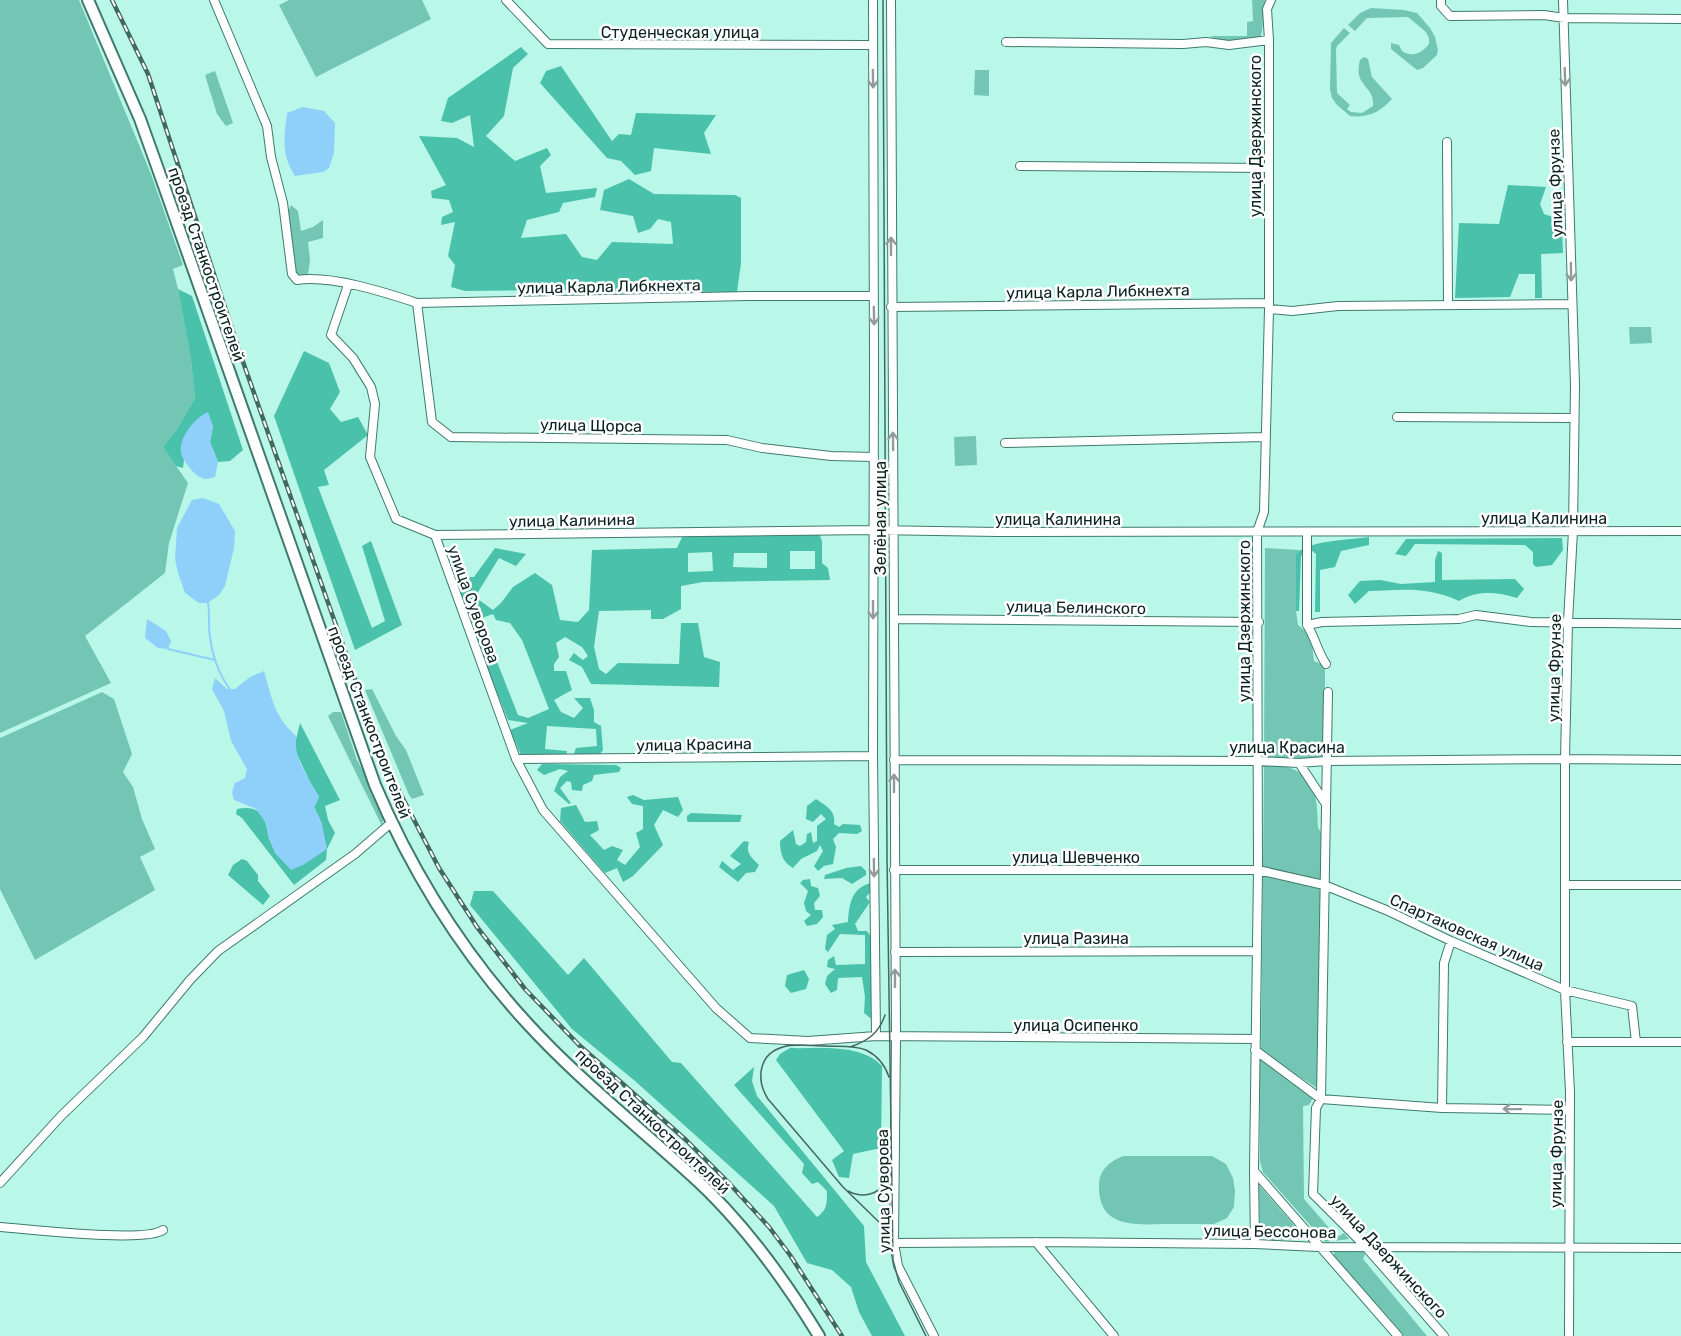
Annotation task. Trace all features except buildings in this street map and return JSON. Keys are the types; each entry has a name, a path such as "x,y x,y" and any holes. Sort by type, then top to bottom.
{"main road":[{"name":"проезд Станкостроителей","path":"88,0 113,55 156,164 375,785 392,823 435,903 454,932 526,1022 561,1057 690,1173 723,1207 777,1273 819,1336"}],"street":[{"path":"214,0 267,126 283,203 292,274 297,280 313,278 348,285"},
{"name":"Студенческая улица","path":"506,0 548,44 873,45"},
{"name":"Зелёная улица","path":"873,0 873,756 876,1036"},
{"name":"Зелёная улица","path":"891,0 896,1037"},
{"name":"улица Дзержинского","path":"1255,1244 1258,870 1257,532 1264,512 1269,306 1267,9 1271,0"},
{"path":"1441,0 1441,6 1450,16 1544,15 1563,18 1681,19"},
{"name":"улица Фрунзе","path":"1563,0 1574,352 1573,531 1568,622 1565,759 1565,990 1570,1110 1569,1336"},
{"path":"1006,42 1184,44 1206,42 1229,45 1269,40"},
{"path":"1448,142 1448,304"},
{"path":"1020,166 1268,168"},
{"name":"улица Карла Либкнехта","path":"348,285 384,292 417,303 749,296 874,296"},
{"name":"улица Суворова","path":"348,285 331,335 353,358 371,387 375,404 370,456 396,519 435,535 516,759 543,810 716,1008 750,1038 808,1041 876,1036"},
{"name":"улица Щорса","path":"417,303 432,422 451,437 728,440 762,448 831,456 874,457"},
{"name":"улица Карла Либкнехта","path":"891,307 1269,306 1292,311 1338,306 1572,304"},
{"path":"1396,417 1574,418"},
{"path":"1005,442 1265,437"},
{"name":"улица Калинина","path":"435,535 873,530 1681,531"},
{"path":"1307,532 1307,624 1326,664"},
{"path":"1307,624 1459,619 1476,615 1531,622 1681,624"},
{"name":"улица Белинского","path":"894,619 1258,622"},
{"name":"улица Дзержинского","path":"1328,692 1321,1099 1316,1108 1313,1194 1364,1245 1444,1336"},
{"name":"улица Красина","path":"516,759 873,756"},
{"name":"улица Красина","path":"894,760 1299,763 1565,759 1681,760"},
{"path":"1299,763 1326,804"},
{"path":"0,1183 59,1119 143,1037 190,980 218,951 355,854 392,823"},
{"name":"улица Шевченко","path":"894,870 1258,870"},
{"name":"Спартаковская улица","path":"1258,870 1324,885 1386,910 1565,990 1632,1006 1636,1041"},
{"path":"1565,885 1681,885"},
{"path":"1442,1108 1444,963 1451,941"},
{"name":"улица Разина","path":"895,952 1256,951"},
{"name":"улица Осипенко","path":"876,1036 1256,1039"},
{"name":"улица Суворова","path":"896,1037 894,1243 898,1266 934,1336"},
{"path":"1567,1041 1681,1042"},
{"path":"1255,1050 1321,1099 1442,1108 1570,1110"},
{"path":"1254,1171 1398,1336"},
{"path":"0,1227 129,1236 158,1234 163,1230"},
{"path":"1036,1242 1114,1336"},
{"name":"улица Бессонова","path":"894,1243 1036,1242 1255,1244 1318,1247 1364,1245 1681,1248"}],"green space":[{"path":"0,0 79,0 151,174 183,265 173,269 191,361 195,398 177,429 163,447 188,483 169,543 165,573 85,636 111,683 0,733"},
{"path":"289,0 422,0 431,19 316,77 279,5"},
{"path":"1252,0 1265,0 1261,36 1235,42 1222,41 1210,36 1247,36 1247,22 1253,21"},
{"path":"1371,8 1417,13 1435,37 1437,55 1423,68 1417,70 1391,49 1391,43 1399,45 1406,53 1413,54 1420,52 1429,44 1426,32 1408,17 1367,18 1355,31 1348,25 1360,13"},
{"path":"1344,28 1350,33 1336,50 1337,93 1350,105 1347,109 1351,112 1362,113 1373,106 1372,97 1359,75 1360,60 1364,57 1368,59 1372,77 1392,99 1378,111 1368,115 1350,116 1332,98 1330,90 1331,43"},
{"path":"521,47 528,54 513,68 504,116 486,136 515,161 547,148 551,155 540,166 546,193 597,188 595,197 563,203 559,212 527,220 521,238 566,234 582,257 597,260 612,242 673,244 671,222 658,219 650,229 638,233 633,216 600,210 604,190 629,179 654,194 735,195 741,198 741,263 737,292 587,291 578,283 568,290 465,291 451,287 455,265 448,256 455,222 441,225 442,217 453,212 449,200 432,198 431,191 446,185 419,136 457,138 474,147 470,115 452,123 441,121 448,98"},
{"path":"561,66 612,141 619,134 631,135 636,113 716,115 704,133 711,154 654,148 651,171 635,175 621,161 607,158 540,83 546,71"},
{"path":"975,70 989,70 989,96 974,95"},
{"path":"215,71 233,123 226,126 217,114 205,75"},
{"path":"1508,185 1546,187 1540,204 1544,214 1559,219 1563,253 1541,254 1542,298 1535,298 1535,274 1519,274 1510,297 1455,298 1459,223 1499,224"},
{"path":"291,205 298,211 301,231 323,220 323,238 308,242 310,260 308,275 304,277 294,273 287,230"},
{"path":"178,289 192,296 243,450 230,461 218,462 210,442 213,426 181,451 184,460 183,468 176,466 163,447 177,429 195,398"},
{"path":"1629,327 1651,327 1652,343 1630,344"},
{"path":"304,351 329,363 340,392 330,409 341,422 358,417 368,435 324,470 329,485 318,487 372,628 385,621 362,546 371,541 402,625 355,650 274,416"},
{"path":"976,436 977,465 955,466 954,437"},
{"path":"818,531 822,541 822,563 828,568 830,580 703,582 681,586 681,609 663,619 651,619 651,610 599,611 594,647 599,669 606,674 618,663 679,664 681,623 698,623 704,657 720,662 719,687 591,684 582,667 569,660 574,653 583,660 588,656 582,647 565,637 556,643 559,657 554,664 554,671 566,671 572,690 554,700 561,712 574,718 583,708 574,698 590,698 594,710 594,722 601,726 603,750 597,758 574,754 576,748 597,746 596,729 547,726 545,749 567,751 566,757 535,758 521,755 510,730 528,723 508,720 473,632 479,624 483,626 518,715 528,718 549,709 522,640 510,623 496,620 493,614 471,622 453,582 456,572 466,577 474,577 495,548 526,554 516,566 499,558 475,597 493,610 513,587 535,573 552,585 560,620 578,622 589,610 592,550 677,548 683,535","holes":["790,551 815,551 815,569 790,569","712,552 713,571 688,572 688,553","734,553 767,553 767,568 733,567"]},
{"path":"1369,537 1369,545 1341,551 1335,567 1320,570 1320,612 1315,612 1316,554 1310,549 1301,556 1299,611 1296,611 1296,554 1302,549 1320,543"},
{"path":"1562,538 1563,550 1552,565 1536,567 1533,564 1533,552 1525,545 1415,544 1406,556 1395,554 1406,539"},
{"path":"1265,548 1300,550 1296,554 1296,611 1298,625 1311,636 1314,661 1325,666 1325,757 1264,758"},
{"path":"1438,551 1442,553 1442,580 1515,579 1524,589 1517,598 1487,593 1466,597 1459,601 1425,591 1393,590 1369,591 1355,604 1348,595 1360,581 1380,580 1401,584 1435,582 1435,560"},
{"path":"372,689 396,736 406,750 424,795 412,799 409,795 365,690"},
{"path":"102,692 114,699 132,754 123,772 133,787 142,819 155,849 140,857 155,890 35,960 0,889 0,738"},
{"path":"333,712 341,712 357,760 377,803 383,820 382,826 328,716"},
{"path":"300,723 340,800 325,806 328,820 335,833 327,849 326,860 294,885 242,818 236,814 237,809 245,808 261,814 269,839 322,824 314,807 319,797 294,748"},
{"path":"542,764 616,765 621,768 619,772 594,775 592,781 583,785 582,791 572,790 571,782 567,781 560,788 571,803 569,804 554,791 560,777 568,771 560,769 544,775 537,770"},
{"path":"1280,765 1301,774 1313,788 1318,828 1321,832 1320,1090 1261,1052 1264,767"},
{"path":"633,795 644,800 678,797 683,810 678,817 663,810 654,825 663,845 633,876 623,882 617,868 605,873 560,821 561,808 576,805 585,822 597,821 599,830 590,835 604,850 612,846 623,850 617,860 625,865 640,847 636,833 643,829 643,806 632,804 627,797"},
{"path":"816,799 832,812 834,824 839,827 843,824 860,825 862,831 857,834 839,833 833,839 836,847 833,864 824,866 818,871 814,866 823,851 820,845 817,851 801,859 793,868 782,856 780,841 793,830 796,844 800,846 806,842 807,834 811,832 813,843 817,841 817,826 826,819 821,814 813,822 806,819 807,806"},
{"path":"691,813 742,815 740,822 689,822 687,816"},
{"path":"744,841 749,842 749,852 759,865 755,872 746,873 738,882 719,867 722,861 733,870 741,864 730,856"},
{"path":"242,859 247,861 258,875 258,881 270,896 263,905 228,875 233,865"},
{"path":"861,866 866,871 866,875 852,884 842,878 824,879 825,875"},
{"path":"810,879 811,886 818,888 820,896 814,903 815,910 822,910 823,917 817,924 807,926 804,921 811,915 806,911 804,903 808,891 800,883"},
{"path":"871,883 874,888 866,897 870,902 855,924 858,931 867,931 873,940 874,1021 864,1013 865,997 862,977 838,978 837,990 831,993 825,984 827,976 835,969 827,967 828,960 834,956 836,965 865,964 865,935 840,934 828,952 825,949 827,935 835,929 832,925 848,922 852,898 864,885"},
{"path":"474,891 493,891 568,975 584,958 672,1062 681,1063 817,1217 826,1206 827,1191 818,1182 812,1184 802,1173 804,1164 734,1085 754,1067 752,1081 757,1096 864,1226 866,1262 905,1336 872,1336 859,1312 851,1287 832,1270 807,1263 774,1206 635,1081 572,1029 470,905"},
{"path":"804,970 809,979 806,989 791,993 785,986 787,975"},
{"path":"790,1048 851,1050 873,1059 882,1066 881,1148 853,1154 849,1178 839,1177 832,1160 844,1151 776,1060 780,1054"},
{"path":"1260,1059 1313,1098 1309,1105 1303,1106 1304,1199 1337,1237 1344,1233 1349,1239 1325,1242 1263,1172 1260,1161"},
{"path":"1124,1156 1212,1156 1226,1164 1233,1178 1234,1207 1227,1218 1214,1224 1140,1224 1119,1221 1104,1209 1100,1199 1099,1185 1101,1175 1107,1166"},
{"path":"1259,1185 1306,1239 1269,1240 1260,1235"},
{"path":"1334,1251 1366,1252 1363,1259 1427,1336 1403,1336 1334,1261"}],"water":[{"path":"303,107 324,111 335,123 334,153 329,168 323,172 295,176 287,161 285,139 287,113"},
{"path":"208,412 213,426 210,442 218,462 215,477 205,479 186,464 181,447 189,428"},
{"path":"203,498 219,504 235,531 234,548 225,586 219,595 208,603 199,603 185,593 175,559 177,528 192,500"},
{"path":"147,619 166,631 171,641 168,649 158,648 145,638"},
{"path":"264,671 278,714 296,736 299,760 319,797 314,807 322,824 327,849 291,870 275,853 266,823 256,809 234,800 232,792 235,783 245,778 247,769 231,741 224,711 212,689 215,678 227,689 235,689 250,677"}],"waterway":[{"path":"208,603 212,651 219,671 230,689"},
{"path":"168,649 215,660"}],"tram line":[{"path":"883,0 887,858 893,1260 899,1282 926,1336"},
{"path":"850,1047 872,1036 880,1027 885,1015"},
{"path":"888,1241 881,1224 843,1187 768,1099 761,1076 768,1055 783,1047 798,1045 861,1048 881,1061 889,1077"},
{"path":"848,1191 861,1195 873,1193 883,1186 890,1174"}],"railway":[{"path":"112,0 148,74 242,359 385,764 439,868 477,927 525,989 579,1045 686,1140 769,1227 790,1255 842,1336"}]}
